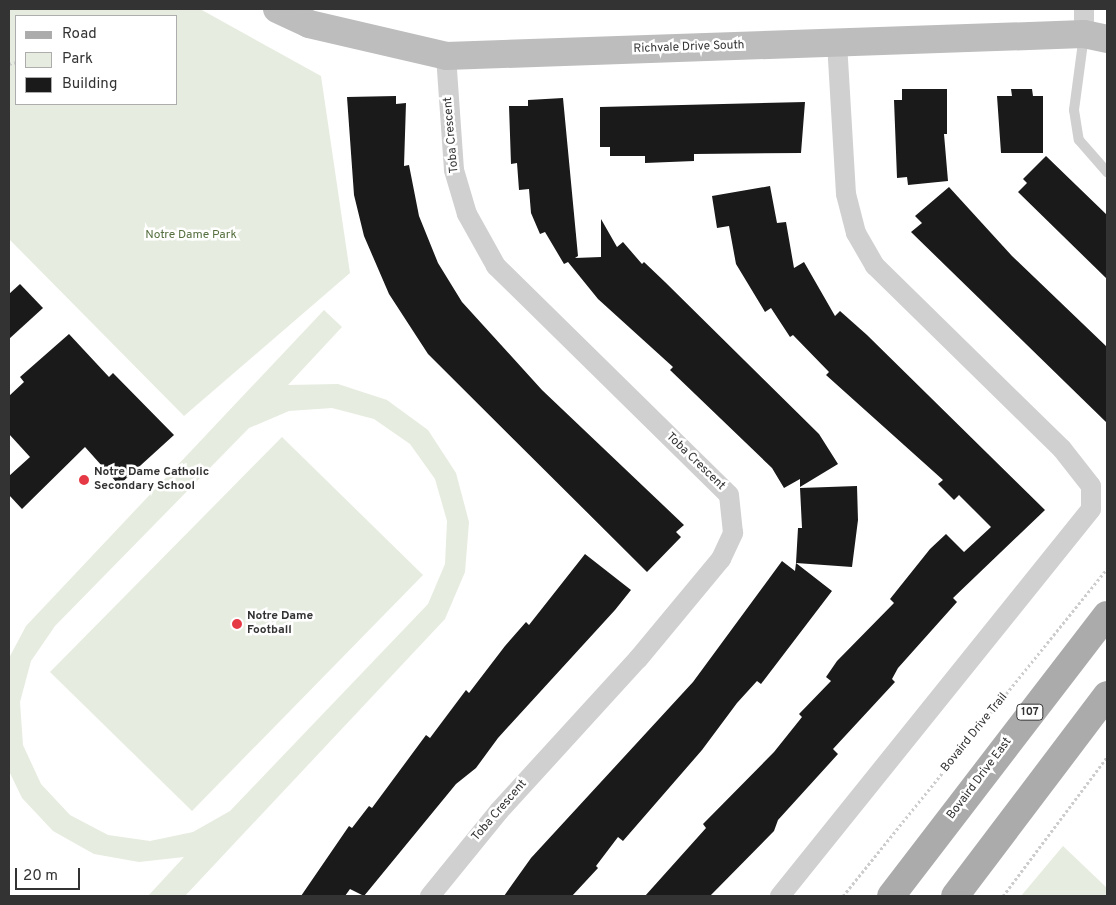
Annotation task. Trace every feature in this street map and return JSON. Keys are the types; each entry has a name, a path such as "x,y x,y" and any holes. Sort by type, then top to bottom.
{"main road":[{"name":"Bovaird Drive East","path":"891,896 1107,615"},
{"path":"955,896 1107,695"}],"street":[{"name":"Richvale Drive South","path":"277,9 309,24 446,56 837,44 1092,27"},
{"path":"780,896 1090,508 1091,486 1062,449 875,266 856,233 846,194 837,44"},
{"name":"Toba Crescent","path":"430,896 498,811 644,652 721,559 733,532 729,495 496,266 467,214 454,170 446,56"}],"lane":[{"path":"1092,27 1074,110 1079,140 1107,172"}],"path":[{"name":"Bovaird Drive Trail","path":"842,896 1107,568"},
{"path":"1003,896 1107,758"}],"green space":[{"name":"Notre Dame Park","path":"9,9 200,9 321,76 350,273 184,416 9,239"},
{"path":"324,310 342,327 288,385 338,384 387,400 428,430 456,473 469,522 465,572 445,619 185,896 148,896 184,857 139,862 94,854 53,831 22,798 9,771 9,658 26,626","holes":["332,408 374,419 410,444 435,479 447,521 445,564 428,604 230,811 193,832 150,841 108,835 70,815 41,784 23,745 20,702 31,661 55,626 249,428 289,411"]},
{"name":"Notre Dame Football","path":"282,437 423,575 192,811 50,672"},
{"path":"1063,846 1107,888 1107,896 1021,896"}],"building":[{"path":"902,89 947,89 947,134 944,134 948,181 908,185 907,177 897,178 894,100 902,100"},
{"path":"1011,89 1032,89 1033,96 1043,96 1043,153 1001,153 997,96 1012,96"},
{"path":"396,96 396,104 406,103 404,166 409,165 419,216 438,263 462,302 542,390 684,525 676,532 681,537 647,572 428,354 389,294 364,236 354,195 347,97"},
{"path":"563,98 578,256 575,258 601,257 601,219 617,247 623,242 642,264 644,262 665,282 819,434 838,464 800,487 800,479 784,488 772,468 670,370 673,367 598,299 568,262 564,264 545,232 540,234 531,213 529,189 519,190 517,163 511,164 509,106 528,106 528,100"},
{"path":"805,102 801,153 694,154 694,161 645,163 645,156 610,156 610,147 600,147 600,107"},
{"path":"1046,156 1107,215 1107,279 1018,192 1027,183 1023,179"},
{"path":"770,186 777,223 786,222 794,268 804,262 835,316 840,311 867,335 1045,510 953,598 957,602 898,668 892,679 895,682 833,749 838,754 778,820 774,831 710,896 645,896 706,828 703,824 774,752 802,717 799,714 831,681 826,677 837,661 894,603 890,599 930,549 946,534 964,552 991,527 959,495 954,500 938,484 943,480 826,375 829,372 793,335 790,337 771,308 765,312 736,264 729,226 717,228 712,196"},
{"path":"949,187 1012,256 1107,347 1107,423 911,232 922,223 915,216"},
{"path":"20,284 43,308 9,339 9,294"},
{"path":"69,334 109,377 113,373 174,435 119,485 85,447 22,509 9,495 9,476 30,457 9,434 9,396 24,382 20,377"},
{"path":"857,486 858,520 852,567 796,563 798,528 802,528 800,488"},
{"path":"585,554 631,590 615,610 498,738 476,768 456,784 364,896 350,889 345,896 301,896 349,826 352,828 369,806 372,808 426,735 430,738 466,690 469,693 526,622 529,625"},
{"path":"782,561 795,571 796,563 832,591 761,684 757,681 737,703 702,750 623,841 618,837 596,866 598,868 572,896 504,896 531,858 693,682"}],"place":[{"name":"Notre Dame Catholic Secondary School","path":"84,480"},
{"name":"Notre Dame Football","path":"237,624"}]}
